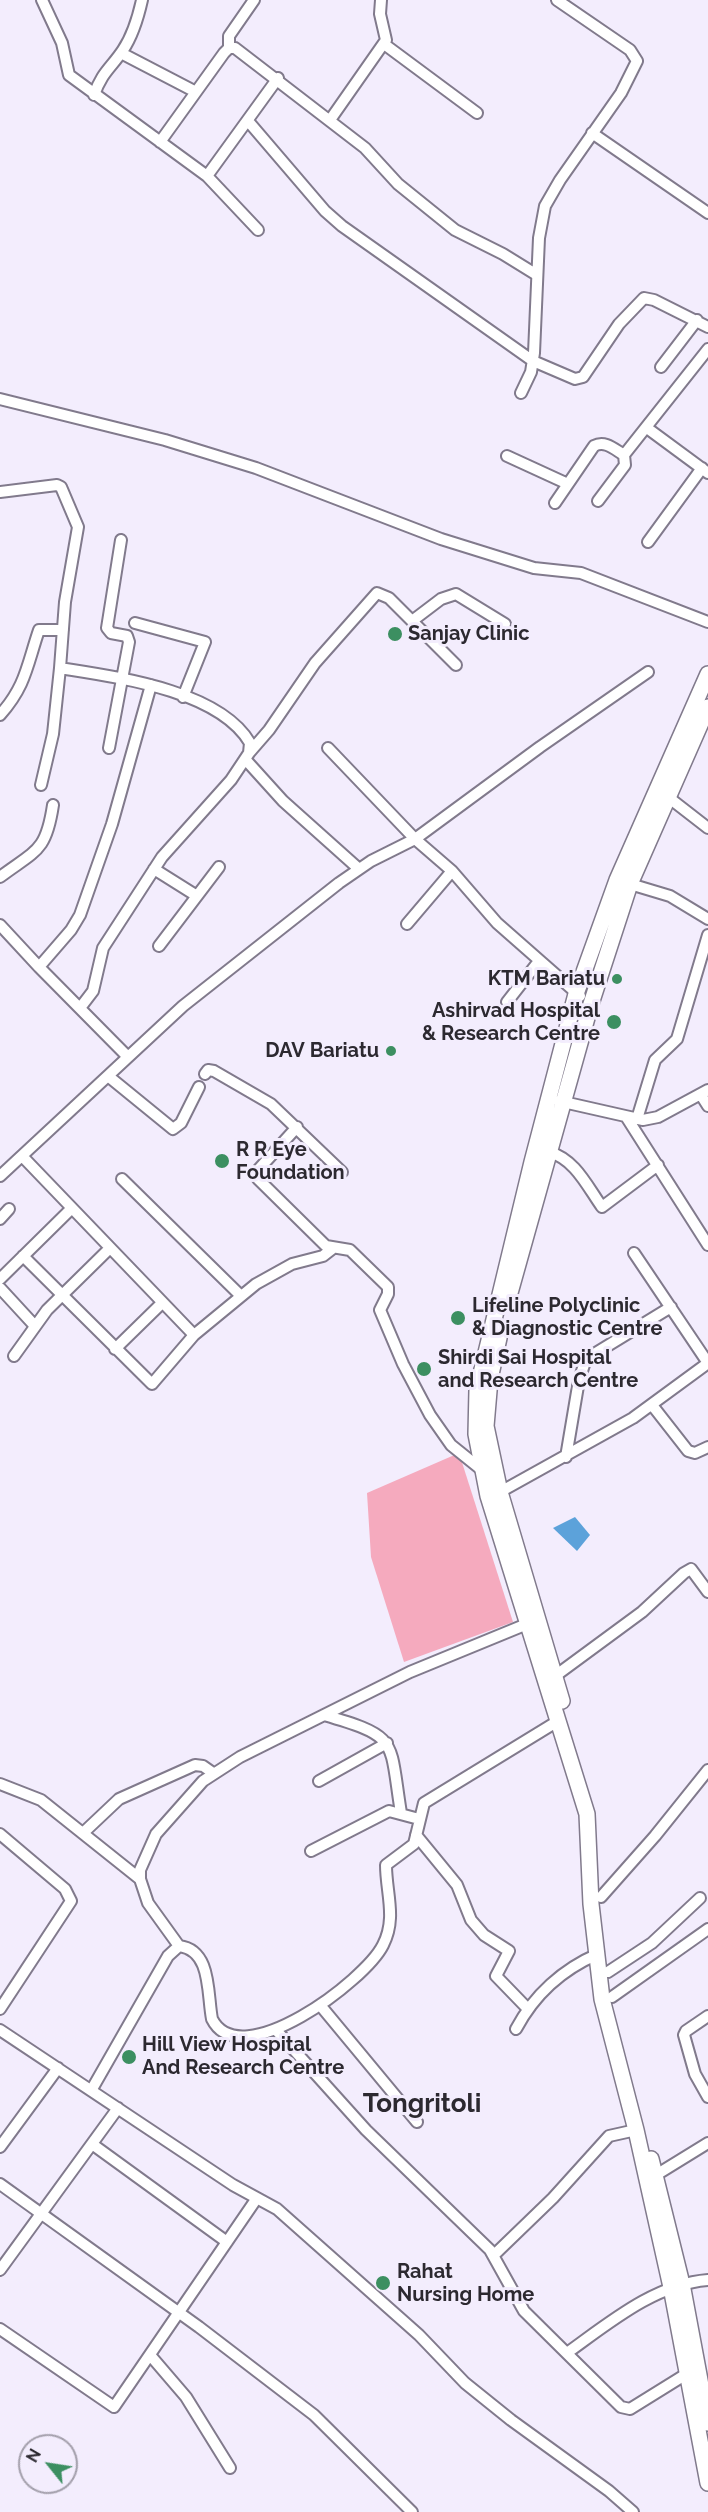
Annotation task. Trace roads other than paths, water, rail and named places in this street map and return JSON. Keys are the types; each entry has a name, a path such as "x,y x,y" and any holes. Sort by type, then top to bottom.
{"main road":[{"path":"708,674 617,880 576,994 556,1099 504,1314 487,1401 486,1426 500,1492 551,1680 597,1822 601,1897 612,1997 656,2175 708,2483"},
{"path":"556,1099 592,1000 630,884 708,707"},
{"path":"542,1160 477,1390 476,1434 482,1470 527,1624 551,1680 558,1721 587,1814 591,1904 604,2008 676,2285 708,2422"}],"street":[{"path":"42,0 62,43 69,75 207,176 258,230"},
{"path":"94,95 103,73 121,53 132,34 142,0"},
{"path":"160,142 229,48 229,36 254,0"},
{"path":"330,120 386,40 380,14 381,0"},
{"path":"521,393 533,361 540,227 545,206 621,93 637,61 630,50 557,0"},
{"path":"384,44 477,113"},
{"path":"229,48 243,52 365,148 398,184 455,230 503,254 537,275"},
{"path":"121,53 196,92"},
{"path":"207,176 278,78"},
{"path":"248,121 315,201 342,226 533,361 575,379 583,377 619,324 644,298 654,300 708,327"},
{"path":"592,133 708,213"},
{"path":"661,367 697,320"},
{"path":"598,501 625,465 624,455 708,349"},
{"path":"0,399 165,440 256,468 441,539 534,568 581,573 708,622"},
{"path":"647,428 705,470 648,542"},
{"path":"555,503 589,452 600,443 624,455"},
{"path":"507,456 568,484"},
{"path":"0,492 55,484 61,487 78,527 63,630 54,726 41,785"},
{"path":"109,748 129,642 127,636 111,633 107,628 121,540"},
{"path":"80,1008 93,991 103,948 154,869 180,834 219,795 269,730 315,663 374,595 379,593 385,595 456,665"},
{"path":"412,621 441,599 456,594 505,624"},
{"path":"135,622 205,642 183,697"},
{"path":"0,716 16,697 26,678 39,630 63,630"},
{"path":"60,668 124,678 151,685 231,719 250,743 247,756"},
{"path":"0,1176 183,1006 359,869 415,839 540,747 648,672"},
{"path":"39,967 71,930 80,915 112,824 151,685"},
{"path":"328,748 415,839 452,871 497,923 576,994 592,1000"},
{"path":"247,756 290,807 359,869"},
{"path":"668,797 708,828"},
{"path":"0,877 35,852 46,839 53,805"},
{"path":"159,946 219,867"},
{"path":"154,869 197,896"},
{"path":"407,924 452,871"},
{"path":"630,884 670,896 708,919"},
{"path":"0,926 128,1057"},
{"path":"632,1119 655,1060 677,1038 708,935"},
{"path":"507,1002 539,961"},
{"path":"205,1074 208,1071 214,1071 251,1091 297,1127 342,1172"},
{"path":"108,1076 173,1129 181,1123 199,1087"},
{"path":"556,1099 632,1119 658,1117 704,1092 708,1106"},
{"path":"632,1119 658,1166 708,1245"},
{"path":"297,1127 260,1167 257,1176 332,1249 350,1251 388,1287 389,1292 380,1310 416,1389 451,1445 482,1470"},
{"path":"542,1160 561,1155 571,1163 602,1207 658,1166"},
{"path":"21,1156 161,1304 194,1335"},
{"path":"122,1179 242,1296"},
{"path":"0,1219 9,1209"},
{"path":"0,1280 70,1209"},
{"path":"14,1356 35,1326 62,1295 109,1249"},
{"path":"23,1256 147,1381 154,1383 194,1335 242,1296 278,1270 300,1261 325,1255 332,1249"},
{"path":"500,1492 566,1457 652,1406 708,1363 634,1253"},
{"path":"0,1288 35,1326"},
{"path":"114,1348 161,1304"},
{"path":"566,1457 579,1380 586,1359 671,1307"},
{"path":"652,1406 688,1451 695,1453 708,1447"},
{"path":"551,1680 642,1612 691,1569 708,1592"},
{"path":"140,1879 143,1859 156,1834 194,1789 213,1773 410,1672 527,1624"},
{"path":"324,1715 372,1730 387,1743 401,1813"},
{"path":"0,1785 40,1800 140,1879 156,1917 179,1946 191,1950 201,1961 212,2019 216,2027 230,2036 244,2036 276,2030 320,2006 368,1967 381,1949 391,1914 386,1865 411,1848 417,1835 419,1819 428,1800 501,1758 558,1721"},
{"path":"319,1781 387,1743"},
{"path":"83,1833 119,1799 195,1765 204,1766 213,1773"},
{"path":"601,1897 655,1836 708,1770"},
{"path":"311,1851 389,1811 419,1819"},
{"path":"0,1834 65,1889 71,1901 0,2009"},
{"path":"417,1835 457,1884 471,1920 487,1937 509,1951 496,1976 527,2008"},
{"path":"608,1972 652,1943 700,1898"},
{"path":"612,1997 708,1929"},
{"path":"92,2089 168,1956 179,1946"},
{"path":"516,2029 527,2008 570,1967 598,1954"},
{"path":"320,2006 417,2122"},
{"path":"708,2016 686,2031 684,2035 694,2074 708,2097"},
{"path":"0,2030 277,2209 419,2335 465,2382 511,2420 609,2491 633,2512"},
{"path":"276,2030 366,2130 494,2255 524,2311 626,2410 688,2373"},
{"path":"0,2147 58,2068"},
{"path":"0,2270 118,2108"},
{"path":"494,2255 553,2198 609,2136 636,2130"},
{"path":"656,2175 708,2143"},
{"path":"92,2144 227,2242"},
{"path":"0,2184 179,2313 314,2415 411,2512"},
{"path":"0,2329 114,2407 257,2198"},
{"path":"567,2354 626,2312 676,2285 708,2280"},
{"path":"150,2355 186,2397 230,2468"}],"water":[{"path":"575,1517 590,1535 577,1551 553,1528"}],"place":[{"name":"Sanjay Clinic","path":"395,634"},
{"name":"KTM Bariatu","path":"617,979"},
{"name":"Ashirvad Hospital & Research Centre","path":"614,1022"},
{"name":"DAV Bariatu","path":"391,1051"},
{"name":"R R Eye Foundation","path":"222,1161"},
{"name":"Lifeline Polyclinic & Diagnostic Centre","path":"458,1318"},
{"name":"Shirdi Sai Hospital and Research Centre","path":"424,1369"},
{"name":"Hill View Hospital And Research Centre","path":"129,2057"},
{"name":"Rahat Nursing Home","path":"383,2283"}],"district":[{"name":"Tongritoli","path":"422,2104"}]}
